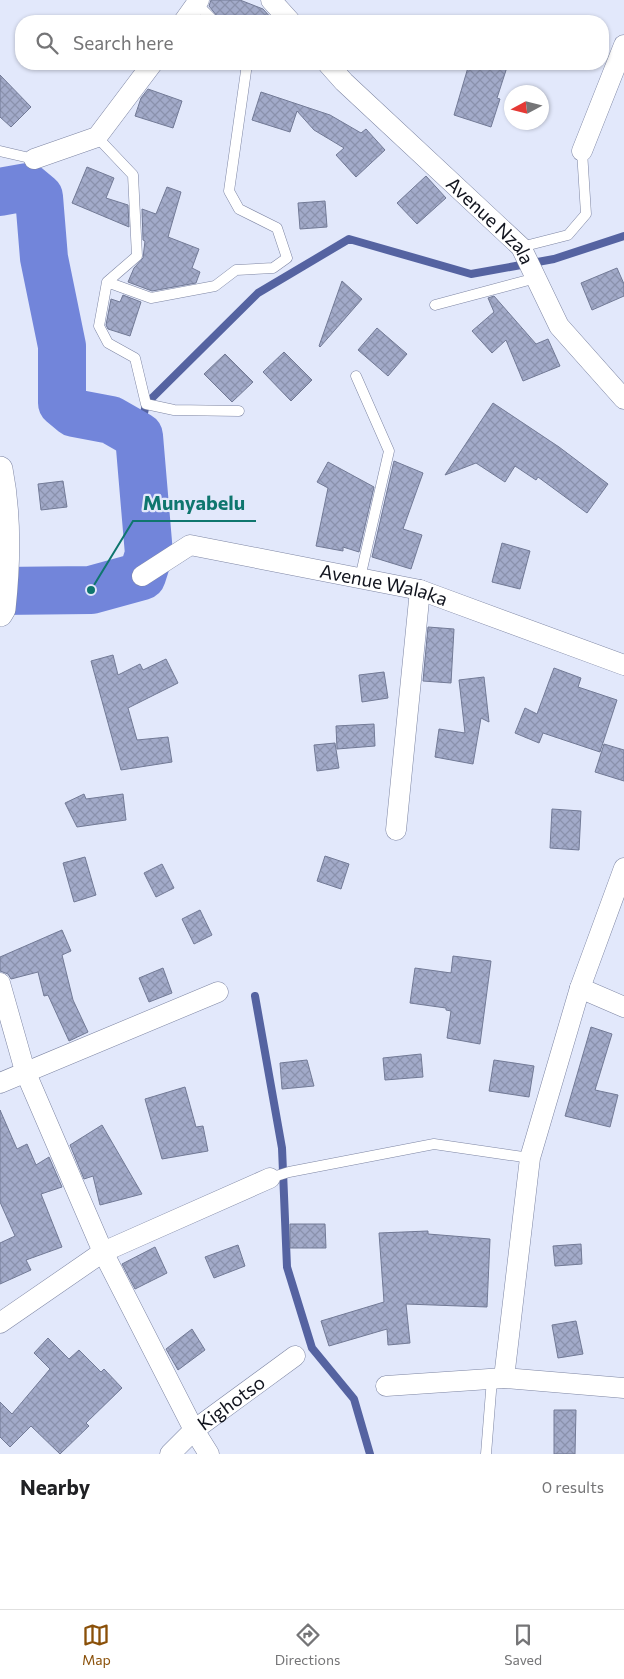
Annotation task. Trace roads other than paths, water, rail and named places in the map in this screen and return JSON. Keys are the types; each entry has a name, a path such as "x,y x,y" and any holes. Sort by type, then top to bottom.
{"street":[{"path":"271,0 285,15"},
{"path":"188,15 198,2"},
{"path":"582,151 624,45"},
{"path":"34,159 97,136 147,70"},
{"name":"Avenue Nzala","path":"333,70 529,263 559,326 624,399"},
{"path":"0,469 4,491 8,568 2,612"},
{"name":"Avenue Walaka","path":"142,576 190,545 420,590 624,665"},
{"path":"396,830 420,590"},
{"path":"498,1378 530,1158 580,988 624,868"},
{"path":"0,983 25,1071 103,1252 194,1430 209,1454"},
{"path":"580,988 624,1007"},
{"path":"0,1083 218,992"},
{"path":"0,1323 103,1252 277,1176"},
{"name":"Kighotso","path":"170,1454 194,1430 295,1356"},
{"path":"386,1386 498,1378 624,1388"}],"lane":[{"path":"198,2 209,15"},
{"path":"107,282 151,298 215,286 236,270 273,268 288,258 277,228 238,209 229,191 246,70"},
{"path":"97,136 133,175 137,256 107,282 100,326 108,343 135,358 146,404 174,410 238,412"},
{"path":"0,151 34,159"},
{"path":"435,305 529,263 568,235 586,214 582,151"},
{"path":"356,376 389,451 360,578"},
{"path":"277,1176 434,1144 530,1158"},
{"path":"486,1454 498,1378"}],"waterway":[{"path":"0,192 27,187 39,197 44,258 62,346 62,403 74,413 111,420 139,436 149,554 142,576 91,590 0,591"},
{"path":"139,436 146,404 258,293 349,239 471,274 554,259 624,236"},
{"path":"255,996 282,1148 287,1267 312,1348 354,1399 370,1454"}],"place":[{"name":"Munyabelu","path":"91,590"}]}
